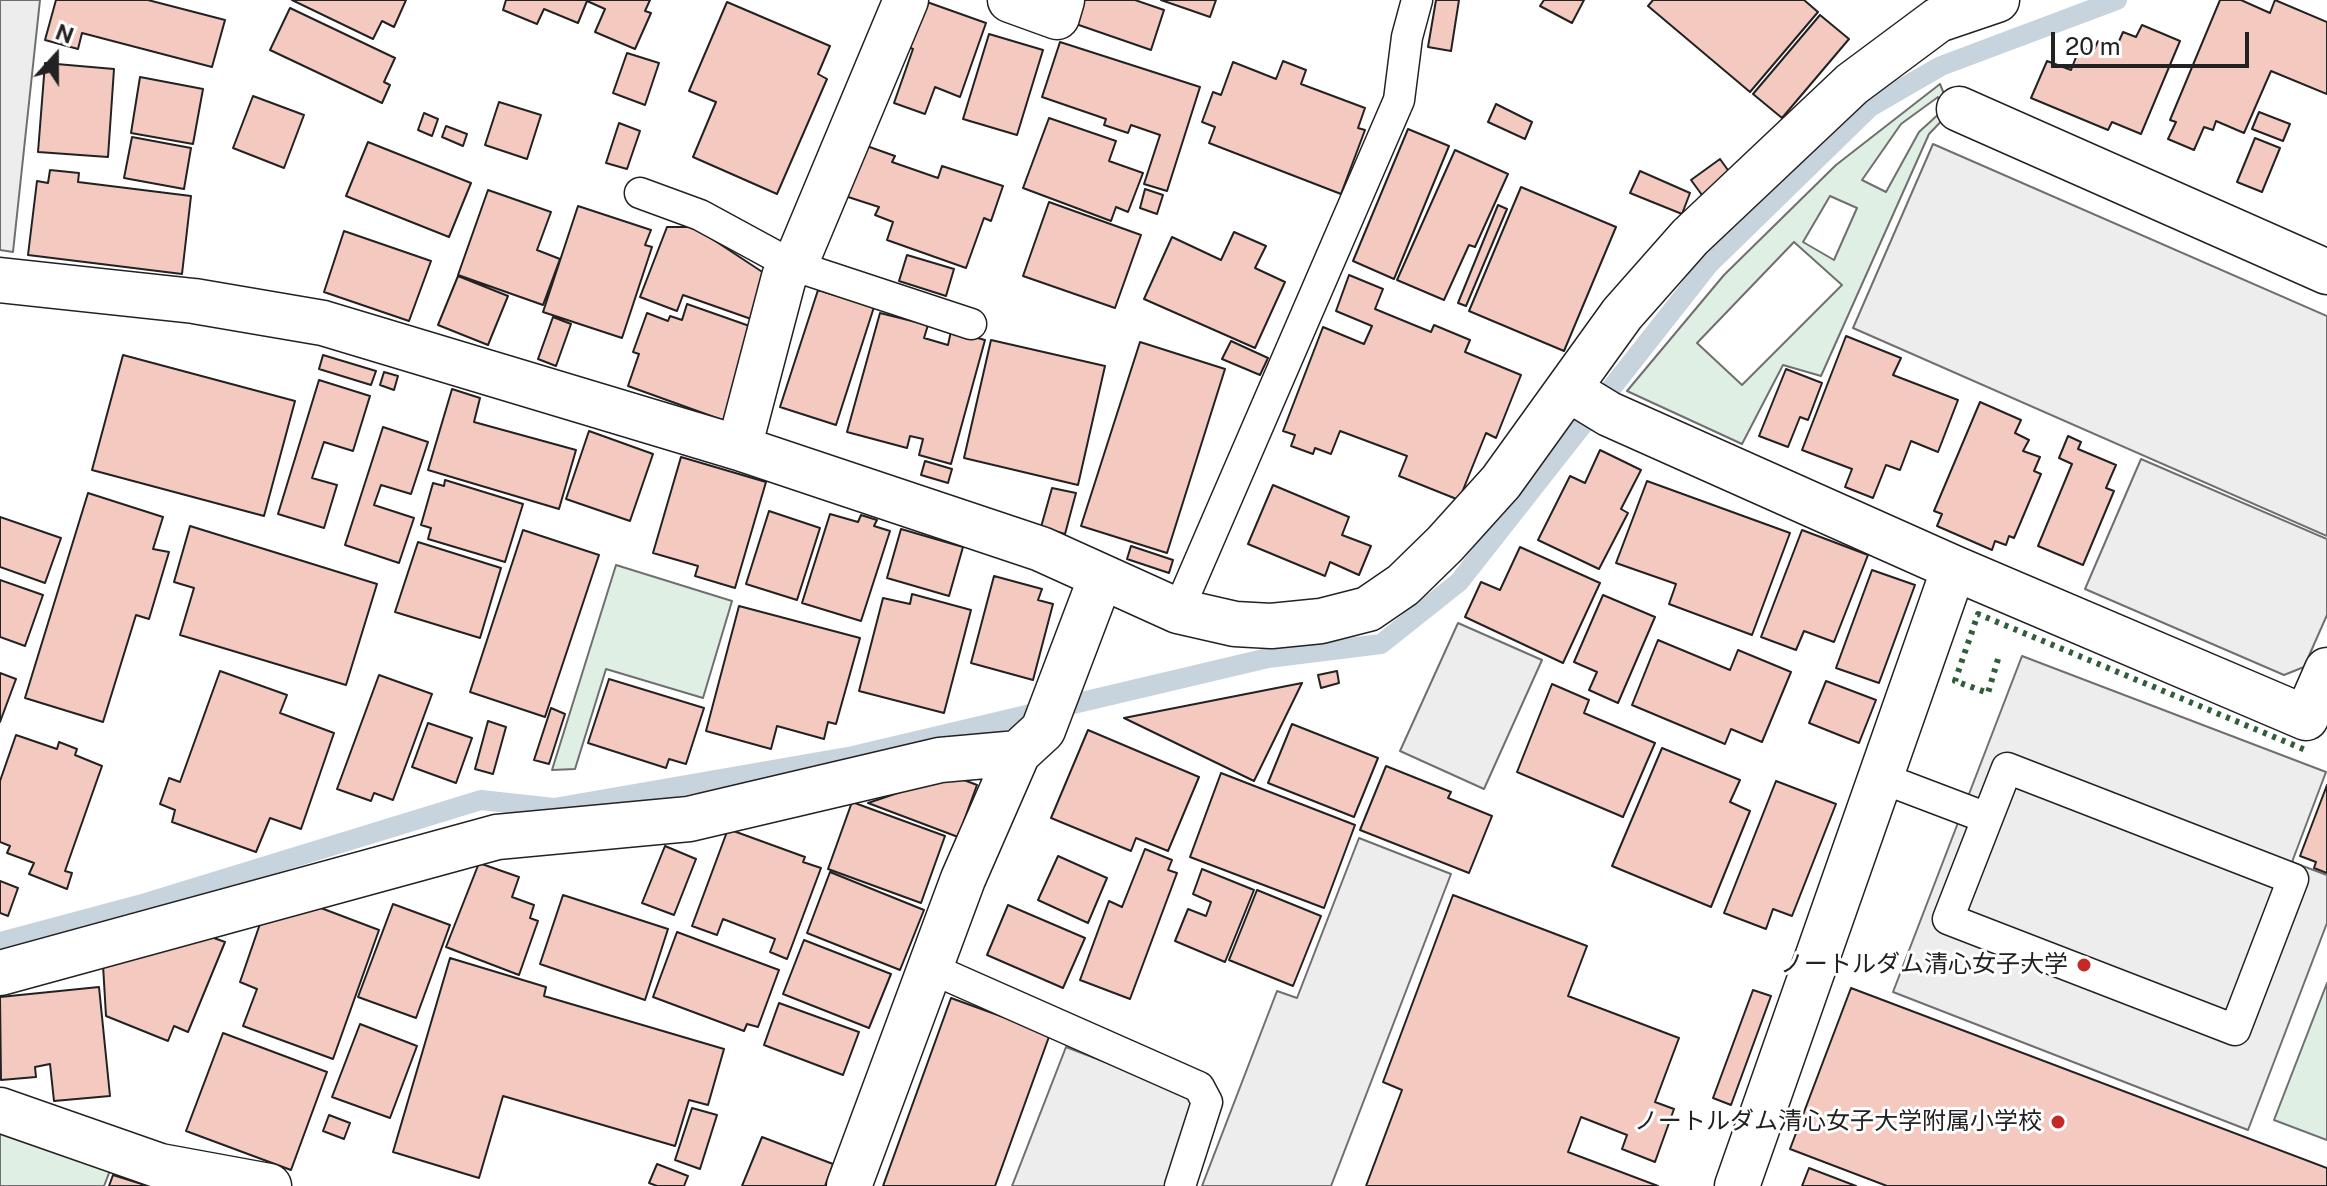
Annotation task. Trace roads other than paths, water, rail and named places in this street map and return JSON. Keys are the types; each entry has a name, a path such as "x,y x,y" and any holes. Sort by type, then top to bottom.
{"street":[{"path":"739,448 784,277 800,253 906,0"},
{"path":"1010,0 1057,17 1062,0"},
{"path":"2,287 194,301 323,323 739,448 1041,549 1178,611 1235,624 1271,626 1321,621 1368,609 1403,585 1501,482 1587,401 1622,314 1690,237 1852,84 1941,10 1997,0"},
{"path":"1959,109 2327,272"},
{"path":"1587,401 1954,568 2306,718 2327,670"},
{"path":"1737,1186 1954,568"},
{"path":"849,1186 963,879 1062,684 1101,577"},
{"path":"0,973 497,837 689,819 940,760 1031,742"},
{"path":"0,1110 160,1166 269,1186"}],"lane":[{"path":"1178,611 1399,100 1407,37 1417,0"},
{"path":"640,193 700,215 792,265 971,324"},
{"path":"2007,768 2293,879 2235,1030 1948,919 1987,818 2007,768"},
{"path":"1879,777 1987,818"},
{"path":"930,968 1199,1087 1207,1102 1180,1186"}],"waterway":[{"path":"0,942 139,905 481,800 554,808 853,756 1268,658 1381,644 1459,582 1709,264 1870,107 1941,66 2117,0"}],"place":[{"name":"ノートルダム清心女子大学","path":"2084,965"},
{"name":"ノートルダム清心女子大学附属小学校","path":"2058,1122"}]}
